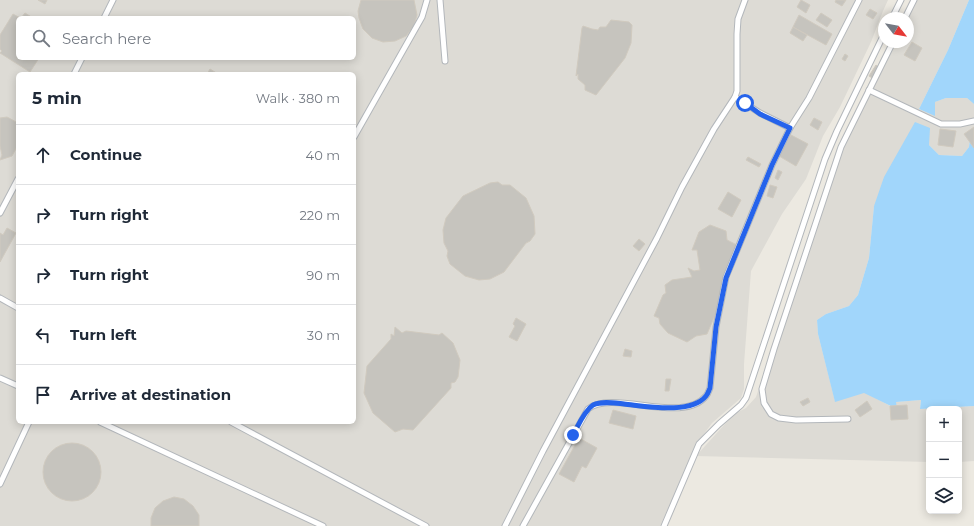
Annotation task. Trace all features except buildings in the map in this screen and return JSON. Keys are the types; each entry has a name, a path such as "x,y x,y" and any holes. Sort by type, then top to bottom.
{"lane":[{"path":"105,16 113,0"},
{"path":"356,133 422,17 427,0"},
{"path":"440,0 445,61"},
{"path":"505,526 543,451 657,238 682,187 714,130 735,97 736,34 738,19 745,0"},
{"path":"523,526 573,435 588,409 592,406 609,402 654,407 685,407 697,403 706,396 710,388 716,327 726,278 772,165 790,128 810,98 859,0"},
{"path":"895,12 902,0"},
{"path":"908,12 914,0"},
{"path":"664,526 699,444 741,405 746,398 825,159 836,131 878,46"},
{"path":"848,419 796,420 779,418 770,414 764,403 762,389 841,147 890,48"},
{"path":"75,72 81,60"},
{"path":"869,90 941,124 960,124 974,121"},
{"path":"735,97 760,114 790,128"},
{"path":"0,213 16,183"},
{"path":"0,298 16,307"},
{"path":"0,378 16,385"},
{"path":"0,484 28,424"},
{"path":"104,424 323,526"},
{"path":"235,424 426,526"}],"shaded area":[{"path":"0,0 888,0 883,12 878,12 878,24 871,42 840,107 823,136 806,179 782,214 751,271 744,364 744,389 741,398 712,423 698,442 660,526 0,526"},
{"path":"910,0 969,0 948,50 919,109 935,115 935,102 946,98 967,98 974,104 974,131 971,132 969,147 962,156 939,155 929,145 874,206 869,258 858,295 849,306 826,314 817,320 818,334 835,401 864,392 896,409 896,402 921,400 920,409 926,409 926,462 696,456 734,414 746,408 756,397 837,148 886,48 914,48 914,12 904,12"},
{"path":"974,406 974,461 962,462 962,407"}],"water":[{"path":"969,0 974,0 974,104 967,98 946,98 935,102 935,116 919,109 948,50"},
{"path":"915,122 930,128 929,145 939,155 962,156 969,147 971,132 974,131 974,406 926,406 926,409 920,409 921,400 896,402 897,409 864,393 835,402 818,334 817,320 826,314 849,306 858,295 869,258 874,206 884,177"}],"route":[{"path":"573,435 588,409 596,404 609,402 654,407 685,407 697,403 706,396 710,388 716,327 726,278 772,165 790,128 760,114 745,103"}]}
